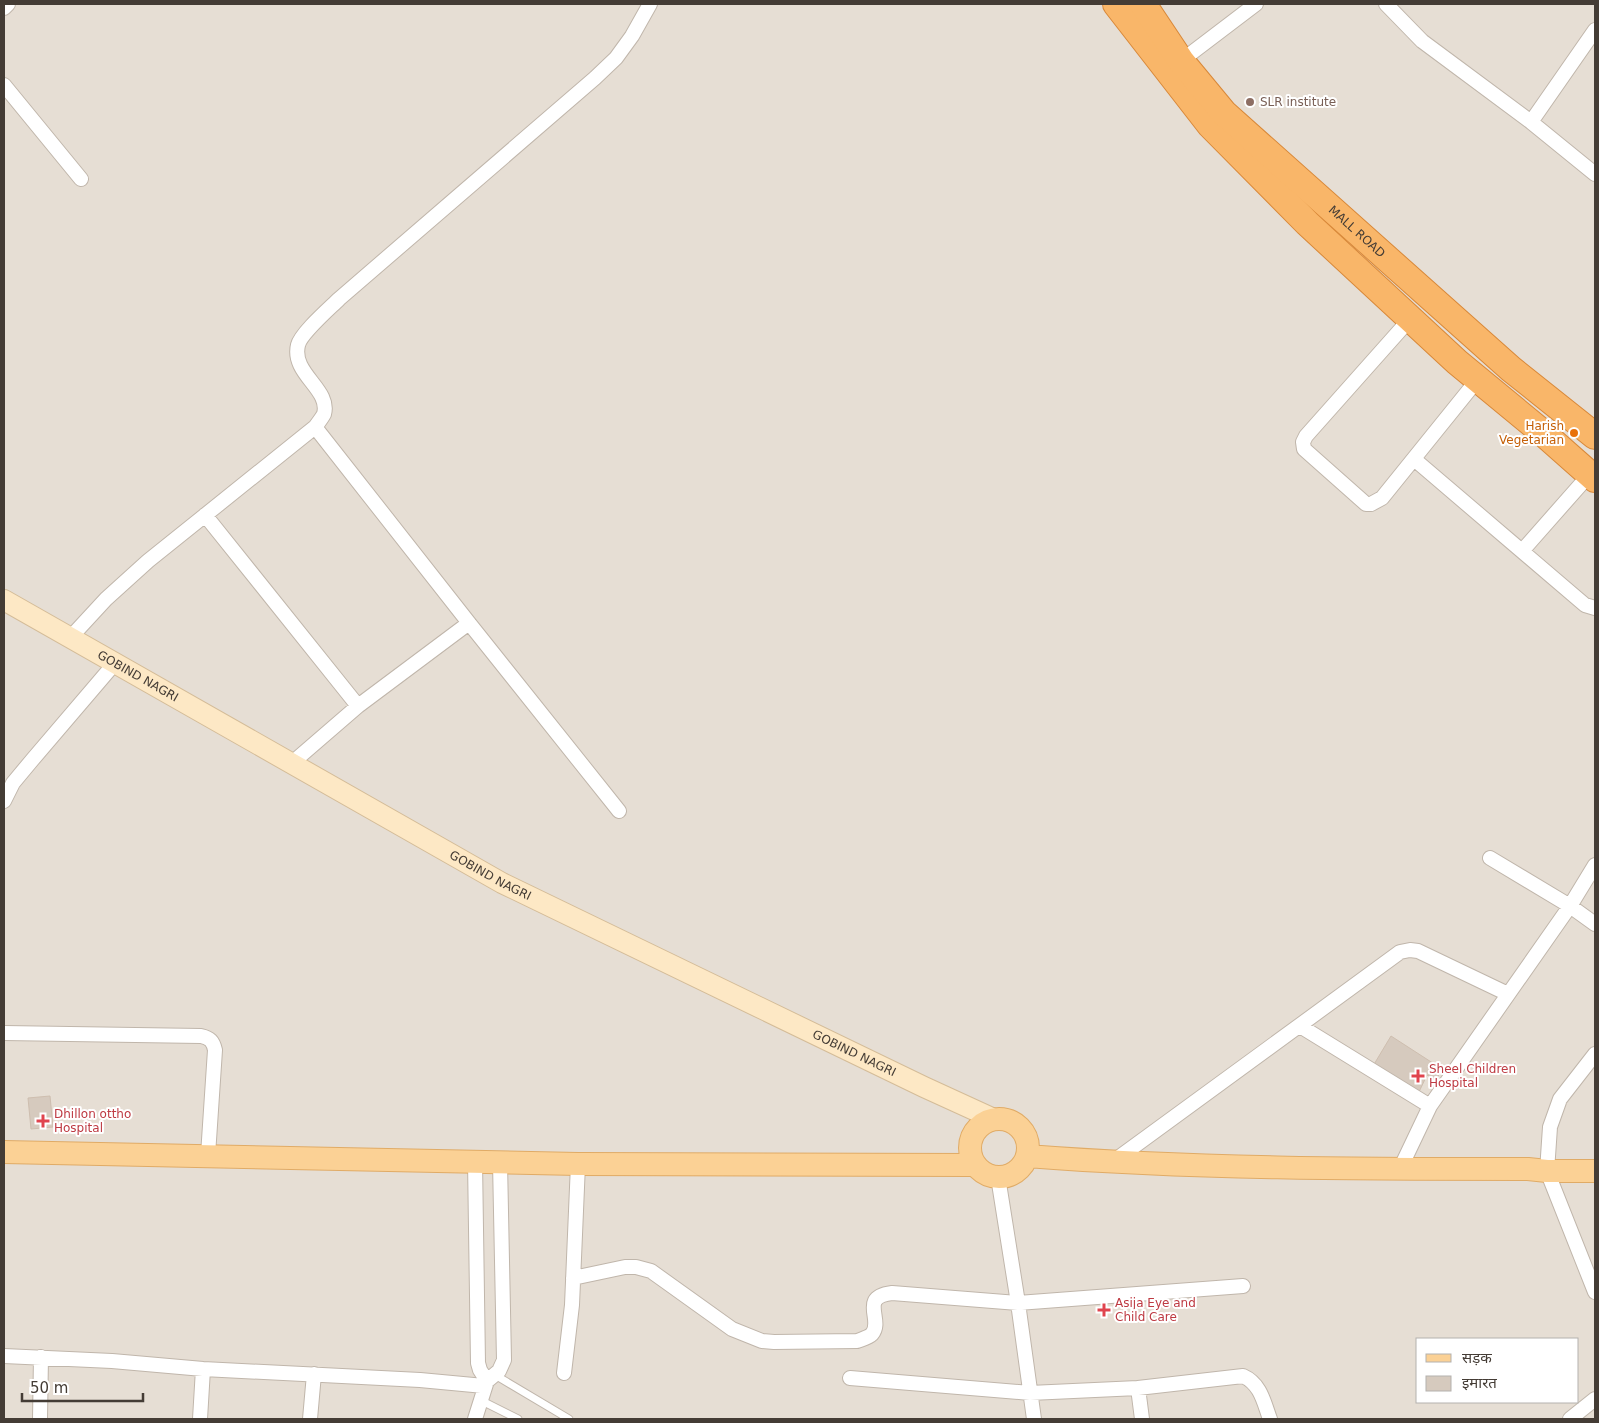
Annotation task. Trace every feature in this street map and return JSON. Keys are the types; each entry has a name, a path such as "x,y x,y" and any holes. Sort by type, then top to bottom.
{"highway":[{"path":"1116,4 1210,125 1307,224 1410,319 1593,477"},
{"name":"MALL ROAD","path":"1143,4 1181,61 1224,113 1511,369 1595,436"}],"main road":[{"path":"994,1119 1004,1119 1013,1122 1021,1128 1026,1137 1028,1146 1024,1164 1009,1176 990,1176 982,1172 975,1166 970,1156 971,1136 976,1128 994,1119"},
{"path":"4,1152 578,1164 975,1166"},
{"path":"1027,1156 1113,1162 1400,1169 1528,1169 1547,1172 1595,1171"}],"street":[{"path":"4,8 8,4"},
{"path":"70,638 106,599 148,561 315,427 324,414 324,400 304,373 298,358 298,344 307,332 339,299 616,58 627,44 650,4"},
{"path":"1181,61 1256,4"},
{"path":"1386,4 1422,41 1531,122 1595,174"},
{"path":"1531,122 1595,30"},
{"path":"4,85 81,179"},
{"path":"1410,319 1306,436 1303,442 1304,450 1366,504 1371,504 1382,498 1478,379"},
{"path":"315,427 619,812"},
{"path":"1414,459 1585,605 1595,608"},
{"path":"1522,551 1593,477"},
{"path":"205,515 358,706"},
{"name":"GOBIND NAGRI","path":"4,600 502,883 994,1119"},
{"path":"292,763 358,706 469,623"},
{"path":"4,801 13,783 32,759 115,663"},
{"path":"1490,858 1570,906 1595,924"},
{"path":"1400,1169 1430,1106 1570,906 1595,865"},
{"path":"1113,1162 1400,952 1418,951 1508,994"},
{"path":"1300,1026 1430,1106"},
{"path":"4,1033 201,1036 208,1038 213,1042 215,1050 208,1155"},
{"path":"1595,1054 1560,1099 1550,1127 1547,1172 1595,1292"},
{"path":"475,1161 478,1363 480,1370 489,1381"},
{"path":"475,1419 480,1400 489,1381 502,1366 504,1360 500,1162"},
{"path":"564,1374 572,1305 578,1164"},
{"path":"998,1177 1034,1419"},
{"path":"573,1278 625,1267 636,1267 651,1271 732,1328 762,1341 774,1342 857,1341 865,1338 872,1334 874,1329 875,1301 881,1294 892,1293 1018,1303 1243,1286"},
{"path":"4,1356 41,1356 203,1369 420,1380 489,1381"},
{"path":"40,1419 41,1356"},
{"path":"200,1419 203,1369"},
{"path":"310,1419 314,1374"},
{"path":"850,1378 1030,1393 1138,1388 1243,1376 1254,1382 1259,1388 1270,1419"},
{"path":"1138,1388 1142,1419"},
{"path":"1570,1419 1595,1399"}],"lane":[{"path":"489,1381 570,1419"},
{"path":"480,1400 518,1419"}],"shaded area":[{"path":"4,4 1595,4 1595,1419 4,1419"}],"building":[{"path":"1391,1036 1442,1069 1436,1080 1427,1075 1418,1094 1373,1066"},
{"path":"50,1096 53,1127 31,1129 28,1098"}],"place":[{"name":"SLR institute","path":"1250,102"},
{"name":"Harish Vegetarian","path":"1574,433"},
{"name":"Sheel Children Hospital","path":"1418,1076"},
{"name":"Dhillon ottho Hospital","path":"43,1121"},
{"name":"Asija Eye and Child Care","path":"1104,1310"}]}
